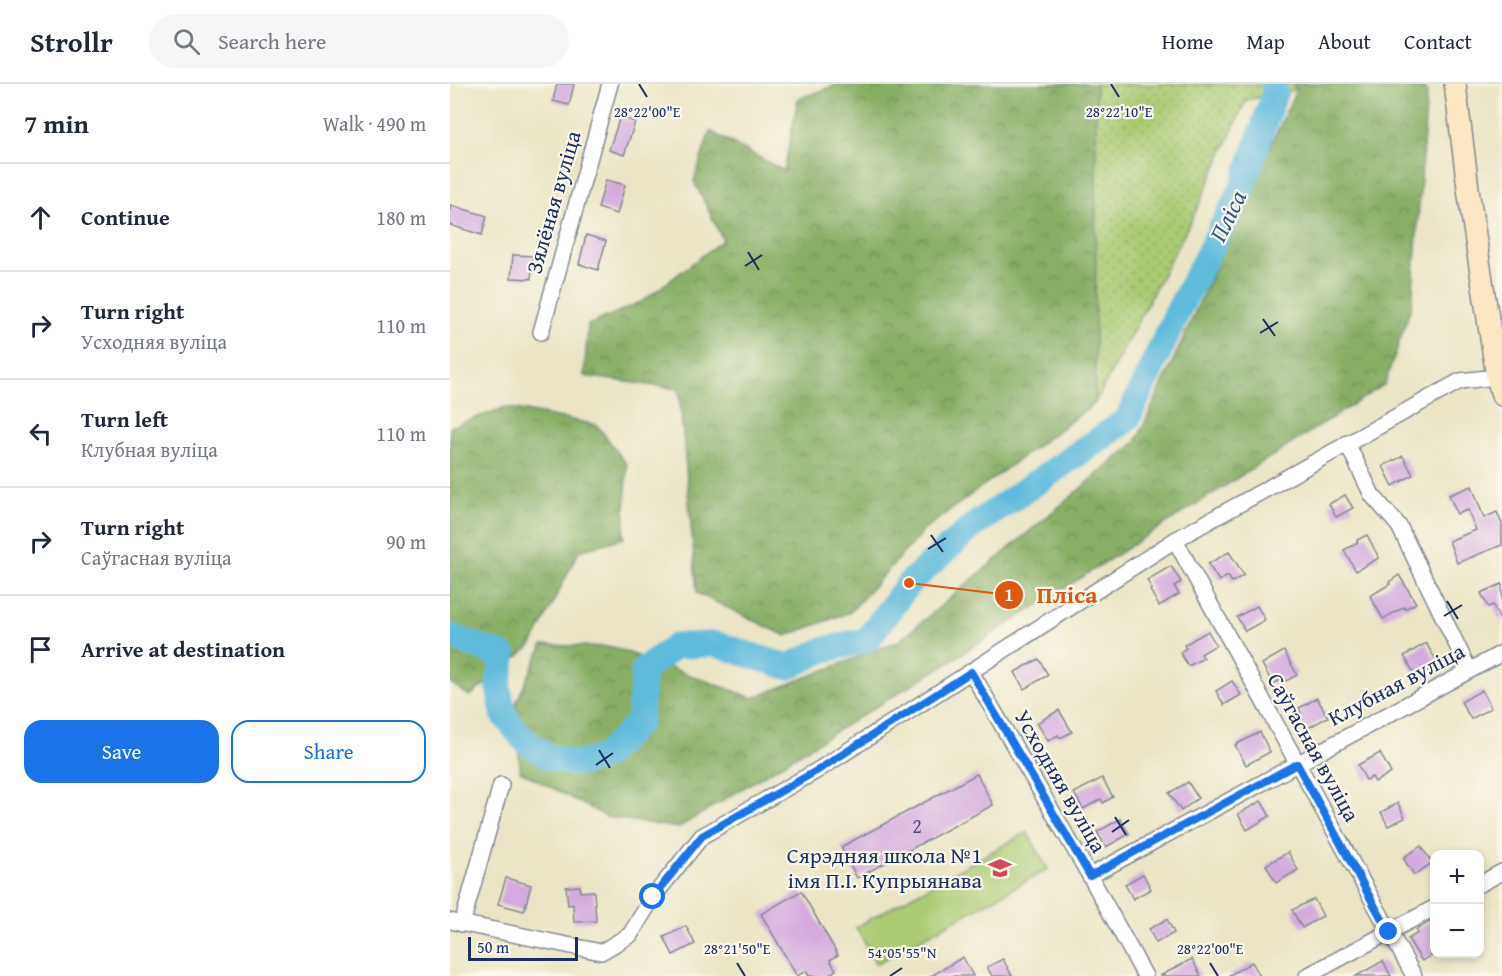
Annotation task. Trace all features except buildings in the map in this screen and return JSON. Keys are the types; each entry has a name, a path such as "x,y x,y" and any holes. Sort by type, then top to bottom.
{"street":[{"name":"Зялёная вуліца","path":"541,332 610,84"},
{"path":"501,785 456,923 601,952 630,934 653,897 702,836 818,770 1175,540 1347,443 1460,381 1500,386 1469,196 1455,84"},
{"path":"1347,443 1372,495 1399,526 1469,670"},
{"name":"Саўгасная вуліца","path":"1175,540 1414,976"},
{"name":"Клубная вуліца","path":"1090,876 1469,670 1501,656"},
{"name":"Усходняя вуліца","path":"971,672 1090,876 1145,976"},
{"path":"1484,881 1502,872"},
{"path":"1307,976 1430,910"}],"green space":[{"path":"839,84 1096,84 1095,403 926,528 850,612 786,636 697,593 679,389 584,376 588,325 643,301 723,240 694,181 710,131 784,171 798,99"},
{"path":"1096,84 1294,84 1296,90 1246,100 1195,213 1095,403"},
{"path":"1294,84 1420,84 1427,92 1412,304 1385,384 936,670 678,828 607,817 520,771 516,703 543,645 613,647 753,698 899,641 1136,442 1296,90"},
{"path":"506,407 597,425 627,465 624,538 579,551 532,645 470,696 450,683 450,427"},
{"path":"1027,832 1048,869 876,964 856,927"}],"waterway":[{"name":"Пліса","path":"450,636 504,656 498,686 504,715 524,740 549,757 578,764 604,757 639,722 644,669 676,646 715,644 788,667 823,650 867,640 909,583 973,526 1127,420 1178,311 1242,189 1275,92 1273,84"}],"place":[{"name":"Пліса","path":"909,583"},
{"name":"Сярэдняя школа №1 імя П.І. Купрыянава","path":"1000,868"}],"route":[{"path":"653,897 702,836 818,770 971,672 1090,876 1297,764 1389,932"}]}
